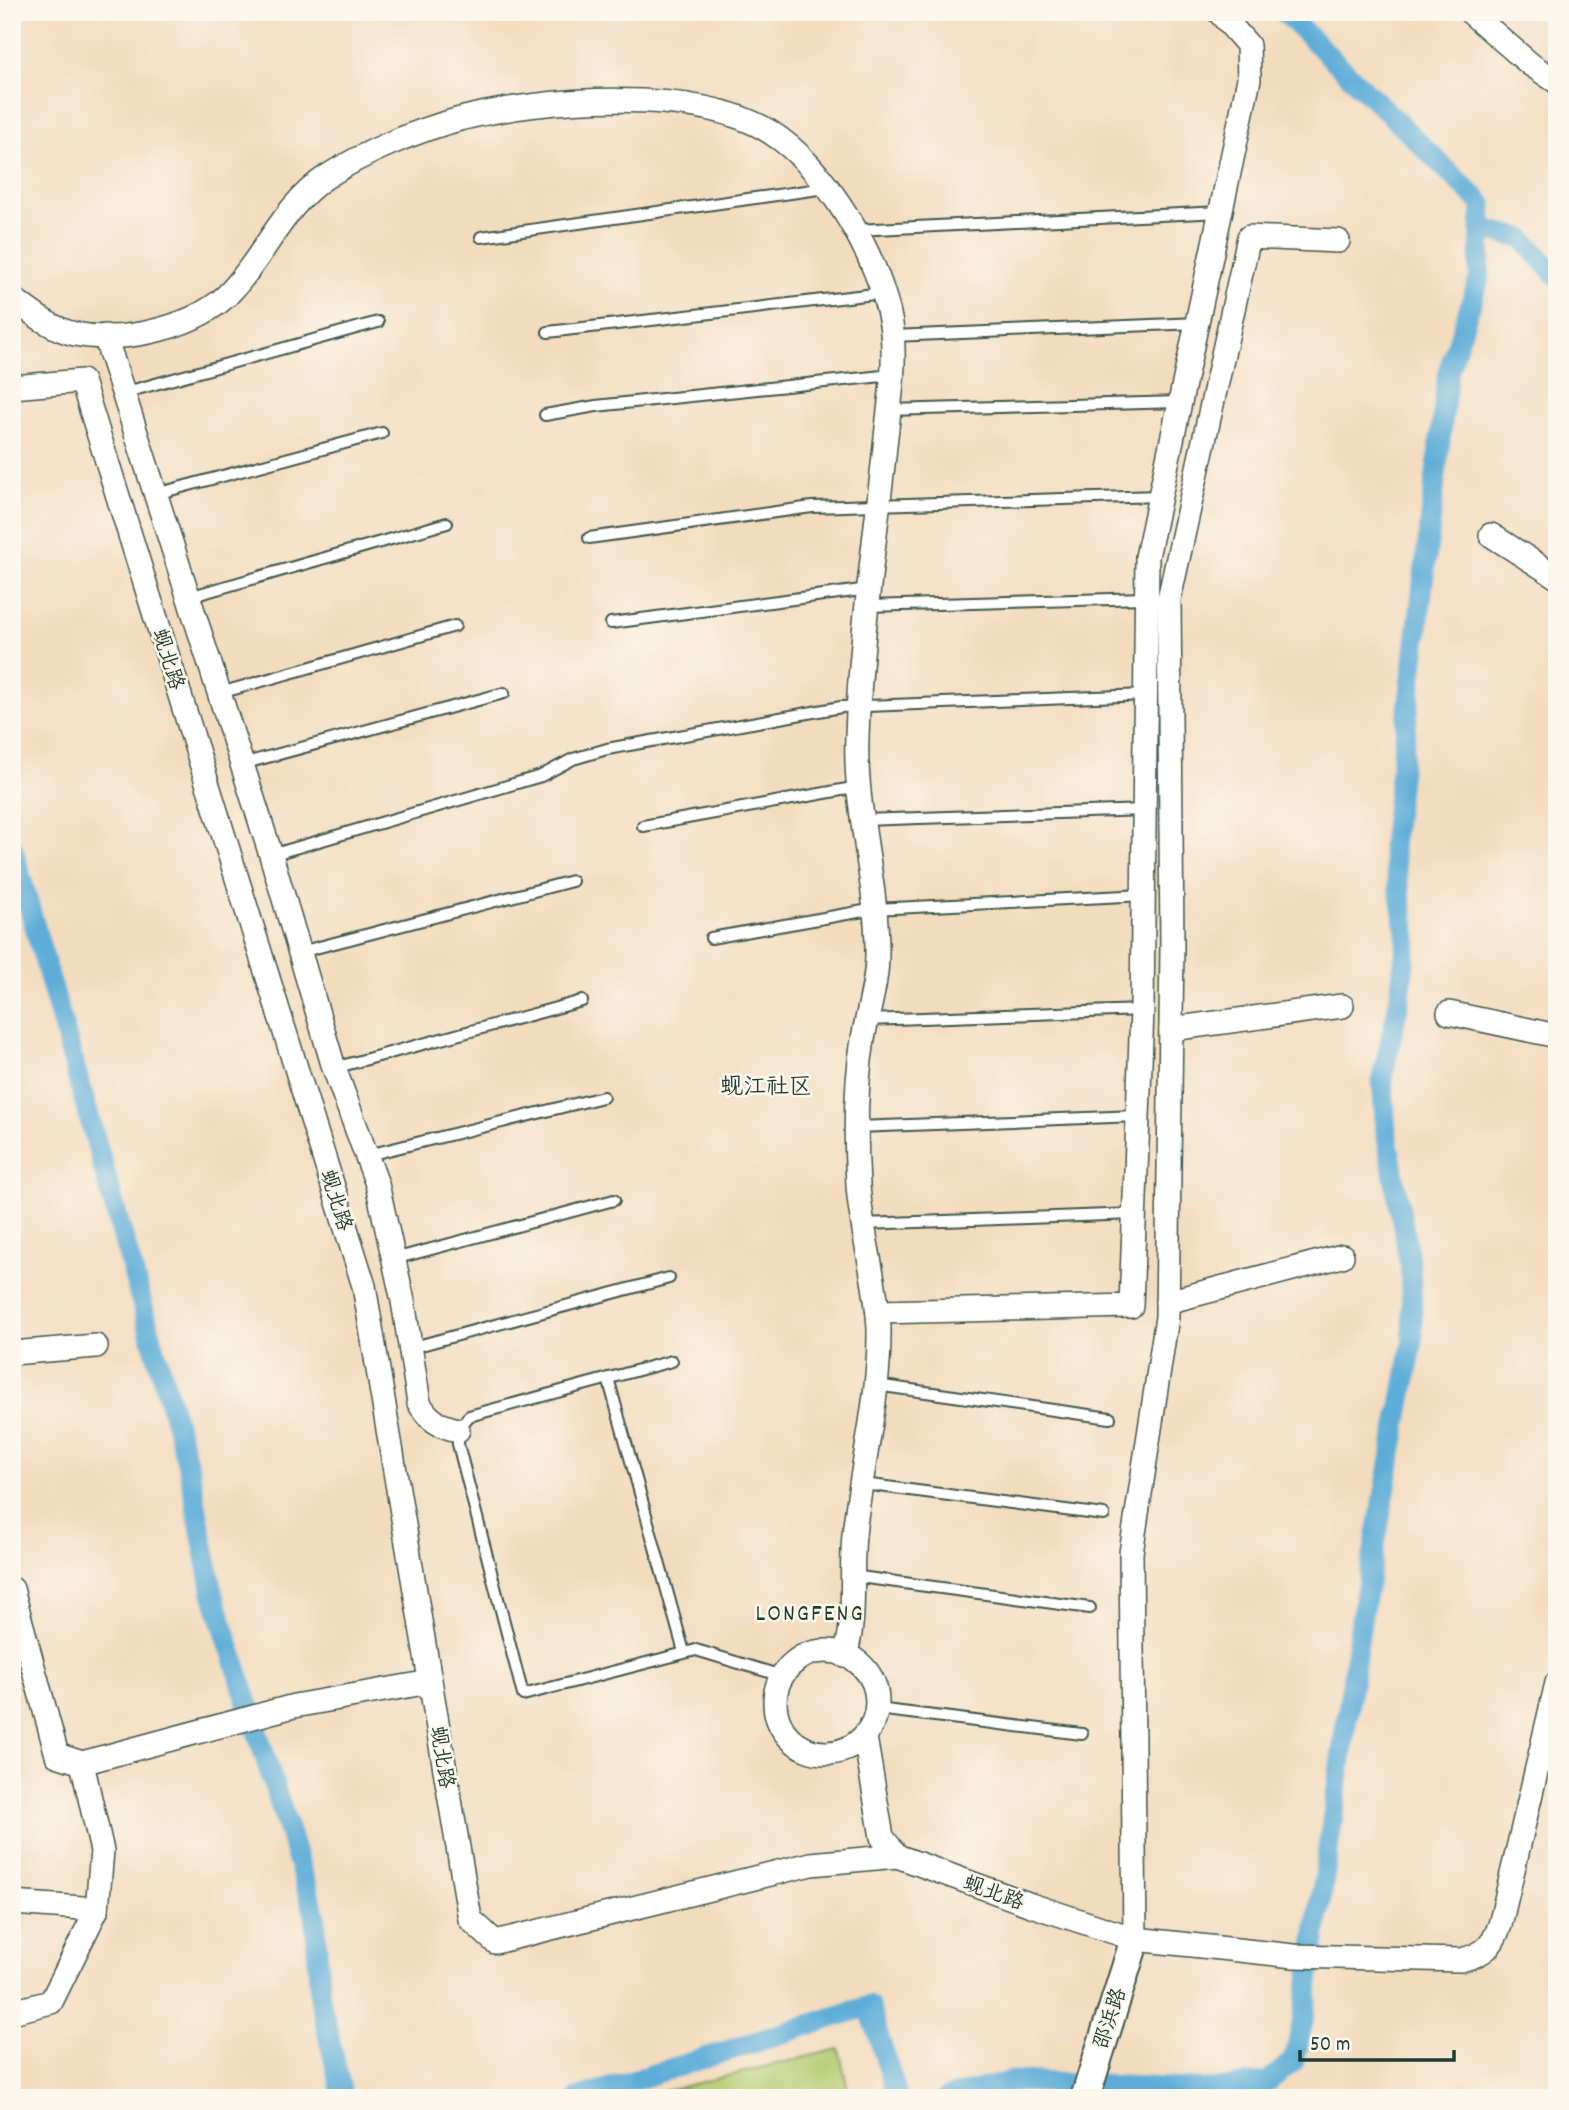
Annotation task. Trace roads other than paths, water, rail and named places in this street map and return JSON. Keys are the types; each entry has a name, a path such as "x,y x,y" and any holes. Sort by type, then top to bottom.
{"street":[{"path":"878,1312 1131,1306 1142,1010 1147,557 1222,212 1250,63 1248,45 1219,12"},
{"path":"1470,12 1530,64 1554,76"},
{"path":"12,298 42,320 72,334 105,336 166,328 202,315 232,292 289,210 322,179 367,155 460,119 573,103 665,102 740,119 769,131 802,158 856,230 883,293 893,336 892,375 879,505 861,652 859,706 858,787 875,909 877,970 857,1085 856,1127 858,1191 878,1312 876,1385 854,1535 851,1637 845,1656"},
{"path":"1135,1939 1131,1553 1167,1301 1171,1029 1169,600 1249,237 1338,241"},
{"path":"105,336 271,855 334,1068 368,1155 394,1259 419,1403 427,1417 442,1427 458,1430"},
{"name":"蚬北路","path":"12,387 82,381 364,1286 470,1919 495,1942 811,1864 897,1856 1031,1906 1135,1939 1294,1956 1461,1960 1480,1955 1492,1947 1500,1925 1557,1683"},
{"path":"1491,535 1557,577"},
{"path":"1171,1029 1342,1006"},
{"path":"1449,1013 1557,1036"},
{"path":"1167,1301 1342,1256"},
{"path":"12,1353 96,1346"},
{"path":"12,1589 57,1755 82,1763 294,1706 430,1682"},
{"path":"816,1652 837,1652 845,1656 857,1661 871,1677 878,1697 876,1719 864,1737 847,1749 826,1754 805,1749 788,1736 777,1718 775,1696 782,1676 796,1660 816,1652"},
{"path":"864,1737 882,1837 897,1856"},
{"path":"12,2012 51,2002 97,1909 102,1851 82,1763"},
{"path":"12,1903 97,1909"},
{"name":"邵浜路","path":"1085,2098 1135,1939"}],"lane":[{"path":"481,237 825,188"},
{"path":"856,230 1222,212"},
{"path":"548,331 883,293"},
{"path":"123,393 378,322"},
{"path":"893,336 1198,323"},
{"path":"545,415 609,405 892,375"},
{"path":"888,411 1180,402"},
{"path":"156,494 382,433"},
{"path":"589,538 812,507 1159,496"},
{"path":"189,597 447,523"},
{"path":"611,623 868,598 1145,598"},
{"path":"220,693 456,626"},
{"path":"242,764 504,693"},
{"path":"271,855 541,776 573,760 607,749 859,706 1145,695"},
{"path":"643,826 858,787"},
{"path":"863,820 1145,810"},
{"path":"300,952 572,881"},
{"path":"711,938 875,909 1144,895"},
{"path":"334,1068 582,1001"},
{"path":"867,1020 1142,1010"},
{"path":"368,1155 603,1097"},
{"path":"856,1127 1138,1116"},
{"path":"394,1259 614,1200"},
{"path":"863,1224 1134,1214"},
{"path":"410,1348 669,1278"},
{"path":"672,1361 469,1416 458,1430 458,1444 523,1695 696,1650 782,1676"},
{"path":"608,1378 684,1652"},
{"path":"876,1385 1110,1418"},
{"path":"863,1484 1104,1515"},
{"path":"852,1577 1090,1608"},
{"path":"877,1709 1082,1734"}],"waterway":[{"path":"947,2098 1013,2081 1212,2090 1267,2082 1294,2061 1304,2016 1361,1620 1413,1340 1410,1265 1386,1132 1382,1079 1399,1002 1407,939 1392,846 1448,372 1479,279 1482,204 1284,12"},
{"path":"1481,229 1522,238 1557,276"},
{"path":"12,846 189,1469 213,1593 315,1914 320,1999 343,2098"},
{"path":"578,2098 869,2006 898,2098"}],"district":[{"name":"蚬江社区","path":"766,1085"},
{"name":"LONGFENG","path":"810,1612"}]}
